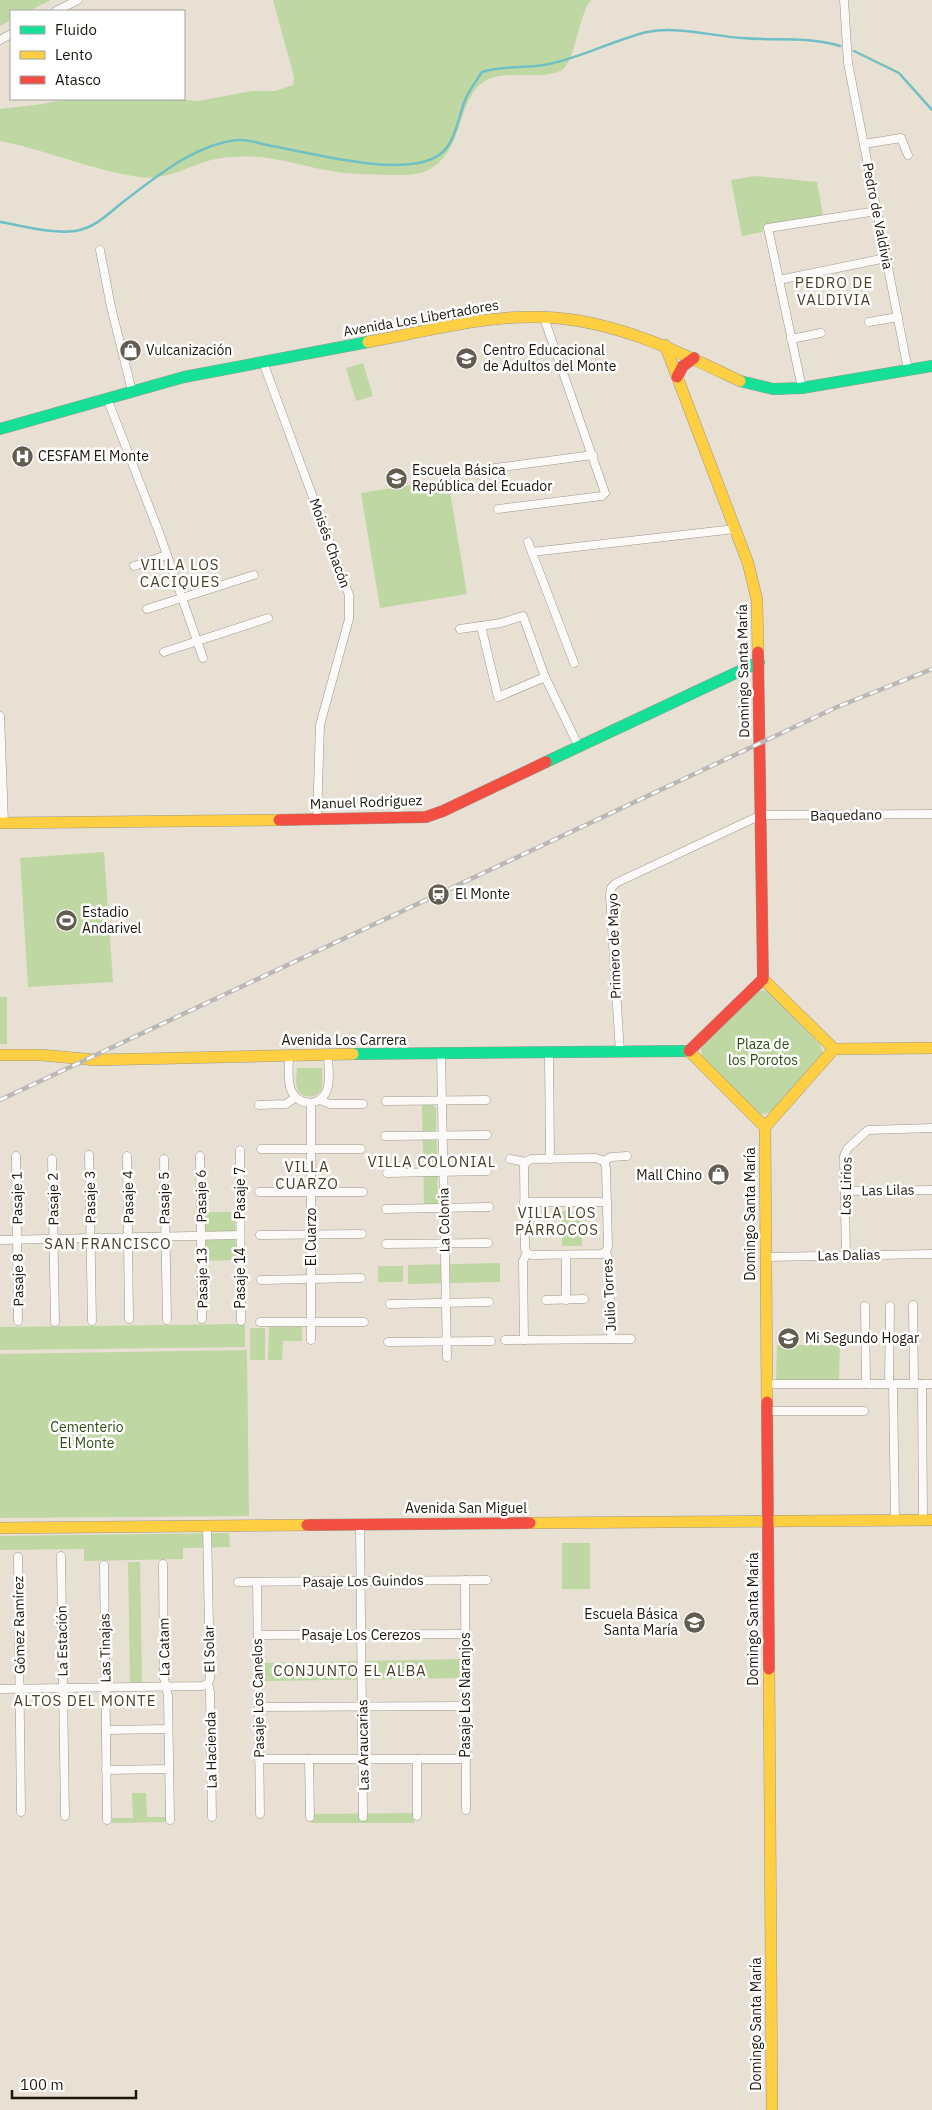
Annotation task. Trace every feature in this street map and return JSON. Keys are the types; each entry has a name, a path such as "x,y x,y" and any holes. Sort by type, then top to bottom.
{"street":[{"path":"58,10 78,0"},
{"name":"Pedro de Valdivia","path":"844,0 848,63 908,370"},
{"path":"864,144 901,138 908,155"},
{"path":"802,388 768,228 877,212"},
{"path":"100,250 111,307 132,391"},
{"path":"779,280 886,258"},
{"path":"869,322 898,317"},
{"name":"Avenida Los Libertadores","path":"0,429 184,378 472,322 508,318 544,318 604,326 665,345 751,385 773,389 802,388 932,366"},
{"path":"498,509 602,496 606,493 544,318"},
{"path":"791,339 821,333"},
{"name":"Domingo Santa María","path":"665,345 756,588 759,662 763,979"},
{"path":"677,377 683,366 694,358"},
{"name":"Moisés Chacón","path":"263,362 349,595 349,619 320,725 317,819"},
{"path":"107,398 167,555 203,658"},
{"path":"480,470 593,455"},
{"path":"532,552 735,529"},
{"path":"528,542 574,663"},
{"path":"134,566 167,555"},
{"path":"147,609 254,575"},
{"path":"460,629 523,616 545,677 579,747"},
{"path":"164,652 268,618"},
{"path":"481,626 498,697 545,677"},
{"name":"Manuel Rodríguez","path":"2,823 426,817 443,811 759,662"},
{"path":"0,716 2,823"},
{"name":"Baquedano","path":"761,815 932,814"},
{"name":"Primero de Mayo","path":"620,1052 611,888 619,881 761,815"},
{"path":"834,1050 765,1127 690,1051 763,979 834,1050 932,1048"},
{"name":"Avenida Los Carrera","path":"0,1055 41,1055 96,1060 289,1055 690,1051"},
{"path":"549,1052 550,1159"},
{"name":"La Colonia","path":"440,1054 447,1357"},
{"path":"289,1055 290,1085 296,1097 302,1102 311,1104 320,1100 328,1087 328,1055"},
{"path":"259,1105 286,1104 296,1097"},
{"path":"320,1100 330,1104 363,1104"},
{"path":"386,1101 486,1100"},
{"name":"El Cuarzo","path":"311,1104 311,1340"},
{"name":"Domingo Santa María","path":"765,1127 772,2110"},
{"name":"Los Lirios","path":"846,1256 845,1152 865,1131 932,1128"},
{"path":"385,1136 487,1135"},
{"path":"262,1149 361,1149"},
{"name":"Pasaje 7","path":"240,1150 240,1236"},
{"name":"Pasaje 1","path":"16,1156 17,1239"},
{"name":"Pasaje 3","path":"89,1156 92,1321"},
{"name":"Pasaje 4","path":"127,1156 129,1319"},
{"name":"Pasaje 6","path":"200,1156 201,1236"},
{"path":"524,1340 523,1262 526,1253 524,1248 524,1167 526,1162 531,1159 596,1158 604,1161 611,1157 627,1156"},
{"name":"Pasaje 5","path":"164,1158 167,1320"},
{"name":"Pasaje 2","path":"52,1159 55,1322"},
{"path":"510,1159 526,1162"},
{"name":"Julio Torres","path":"604,1161 606,1168 608,1246 606,1252 609,1260 611,1339"},
{"path":"386,1173 487,1172"},
{"name":"Las Lilas","path":"845,1191 932,1190"},
{"path":"259,1192 363,1192"},
{"path":"524,1202 607,1202"},
{"path":"386,1209 489,1207"},
{"path":"260,1235 362,1234"},
{"name":"Pasaje 13","path":"201,1236 202,1319"},
{"path":"0,1240 240,1236"},
{"name":"Pasaje 14","path":"240,1236 240,1321"},
{"name":"Pasaje 8","path":"17,1239 18,1321"},
{"path":"386,1244 488,1243"},
{"path":"526,1253 532,1255 566,1255 600,1254 606,1252"},
{"name":"Las Dalias","path":"766,1257 932,1254"},
{"path":"566,1255 566,1300"},
{"path":"261,1280 361,1278"},
{"path":"546,1300 584,1299"},
{"path":"390,1304 489,1302"},
{"path":"913,1305 927,1520"},
{"path":"865,1306 866,1384"},
{"path":"890,1306 895,1520"},
{"path":"260,1322 364,1322"},
{"path":"505,1340 631,1339"},
{"path":"388,1342 491,1341"},
{"path":"767,1384 932,1384"},
{"path":"767,1411 864,1411"},
{"name":"Avenida San Miguel","path":"0,1528 927,1520"},
{"name":"Las Araucarias","path":"360,1524 363,1817"},
{"name":"El Solar","path":"0,1689 166,1687 202,1686 208,1684 210,1678 206,1526"},
{"name":"La Estación","path":"61,1556 65,1816"},
{"name":"Gómez Ramírez","path":"18,1557 21,1812"},
{"name":"La Catam","path":"163,1564 170,1820"},
{"name":"Las Tinajas","path":"104,1565 107,1820"},
{"name":"Pasaje Los Naranjos","path":"465,1580 466,1810"},
{"name":"Pasaje Los Guindos","path":"238,1582 487,1580"},
{"name":"Pasaje Los Canelos","path":"257,1582 260,1814"},
{"name":"Pasaje Los Cerezos","path":"258,1635 465,1634"},
{"name":"La Hacienda","path":"208,1684 210,1692 212,1817"},
{"path":"258,1707 466,1706"},
{"path":"106,1730 168,1729"},
{"path":"309,1759 310,1817"},
{"path":"416,1816 417,1759"},
{"path":"259,1760 466,1759"},
{"path":"106,1770 169,1769"}],"green space":[{"path":"0,0 51,0 31,10 10,10 10,21 0,26"},
{"path":"273,0 591,0 583,15 571,56 563,69 547,75 504,75 485,81 476,89 469,100 455,138 440,162 428,170 418,173 408,175 350,174 271,158 241,156 211,160 176,173 149,178 104,170 35,149 0,141 0,109 62,100 198,101 252,91 275,91 293,85 294,77"},
{"path":"756,176 817,182 823,215 763,227 763,232 742,236 731,180"},
{"path":"363,363 373,396 356,401 346,368"},
{"path":"448,479 467,594 380,608 361,493"},
{"name":"Estadio Andarivel","path":"104,852 113,982 28,987 20,858"},
{"name":"Plaza de los Porotos","path":"763,990 771,993 820,1044 823,1053 770,1113 760,1114 702,1057 701,1049 758,992"},
{"path":"0,997 7,997 7,1044 0,1044"},
{"path":"297,1068 322,1068 322,1088 320,1092 310,1097 299,1092 296,1083"},
{"path":"422,1105 433,1105 436,1108 438,1204 424,1204"},
{"path":"562,1211 581,1211 582,1246 562,1246"},
{"path":"205,1212 235,1212 236,1260 206,1261"},
{"path":"500,1263 500,1282 408,1284 408,1265"},
{"path":"378,1266 403,1266 403,1282 378,1282"},
{"path":"245,1324 245,1347 0,1350 0,1327"},
{"path":"269,1327 302,1327 302,1341 283,1341 282,1360 268,1360"},
{"path":"250,1328 265,1328 265,1360 250,1360"},
{"path":"777,1345 840,1345 839,1381 776,1381"},
{"name":"Cementerio El Monte","path":"247,1350 249,1516 0,1518 0,1354"},
{"path":"229,1533 230,1547 183,1548 183,1559 84,1561 84,1549 0,1550 0,1536"},
{"path":"562,1543 590,1543 590,1589 562,1589"},
{"path":"128,1562 140,1562 142,1682 130,1682"},
{"path":"462,1659 462,1678 264,1681 263,1663"},
{"path":"132,1793 146,1793 147,1817 167,1817 167,1822 112,1823 112,1818 133,1818"},
{"path":"414,1813 414,1823 312,1823 312,1814"}],"waterway":[{"path":"0,222 66,232 89,227 177,163 207,148 238,140 381,165 404,165 423,162 439,155 449,144 466,98 482,72 499,68 541,65 562,61 647,32 670,30 754,39 816,41 840,46"},
{"path":"854,51 899,73 932,110"}],"railway":[{"path":"0,1100 837,707 932,669"}],"traffic: fast":[{"path":"0,429 184,377 368,342"},
{"path":"740,381 773,389 802,388 932,366"},
{"path":"546,762 759,662"},
{"path":"353,1054 689,1051"}],"traffic: slow":[{"path":"368,342 486,320 533,317 557,318 605,326 628,333 674,350 740,381"},
{"path":"665,345 748,563 757,600 758,652"},
{"path":"0,823 279,820"},
{"path":"763,979 834,1049"},
{"path":"834,1049 932,1048"},
{"path":"765,1127 834,1049"},
{"path":"689,1051 765,1127"},
{"path":"0,1055 41,1055 96,1060 353,1054"},
{"path":"765,1127 767,1402"},
{"path":"530,1523 932,1520"},
{"path":"0,1528 307,1525"},
{"path":"769,1669 772,2110"}],"traffic: jam":[{"path":"677,377 683,366 694,358"},
{"path":"758,652 763,979"},
{"path":"279,820 426,817 443,811 546,762"},
{"path":"689,1051 763,979"},
{"path":"767,1402 769,1669"},
{"path":"307,1525 530,1523"}],"place":[{"name":"Vulcanización","path":"130,350"},
{"name":"Centro Educacional de Adultos del Monte","path":"467,358"},
{"name":"CESFAM El Monte","path":"22,456"},
{"name":"Escuela Básica República del Ecuador","path":"396,478"},
{"name":"El Monte","path":"439,894"},
{"name":"Estadio Andarivel","path":"66,920"},
{"name":"Mall Chino","path":"718,1175"},
{"name":"Mi Segundo Hogar","path":"789,1338"},
{"name":"Escuela Básica Santa María","path":"694,1622"}],"district":[{"name":"PEDRO DE VALDIVIA","path":"834,290"},
{"name":"VILLA LOS CACIQUES","path":"180,572"},
{"name":"VILLA COLONIAL","path":"432,1161"},
{"name":"VILLA CUARZO","path":"307,1174"},
{"name":"VILLA LOS PÁRROCOS","path":"557,1220"},
{"name":"SAN FRANCISCO","path":"108,1243"},
{"name":"CONJUNTO EL ALBA","path":"350,1670"},
{"name":"ALTOS DEL MONTE","path":"85,1700"}]}
